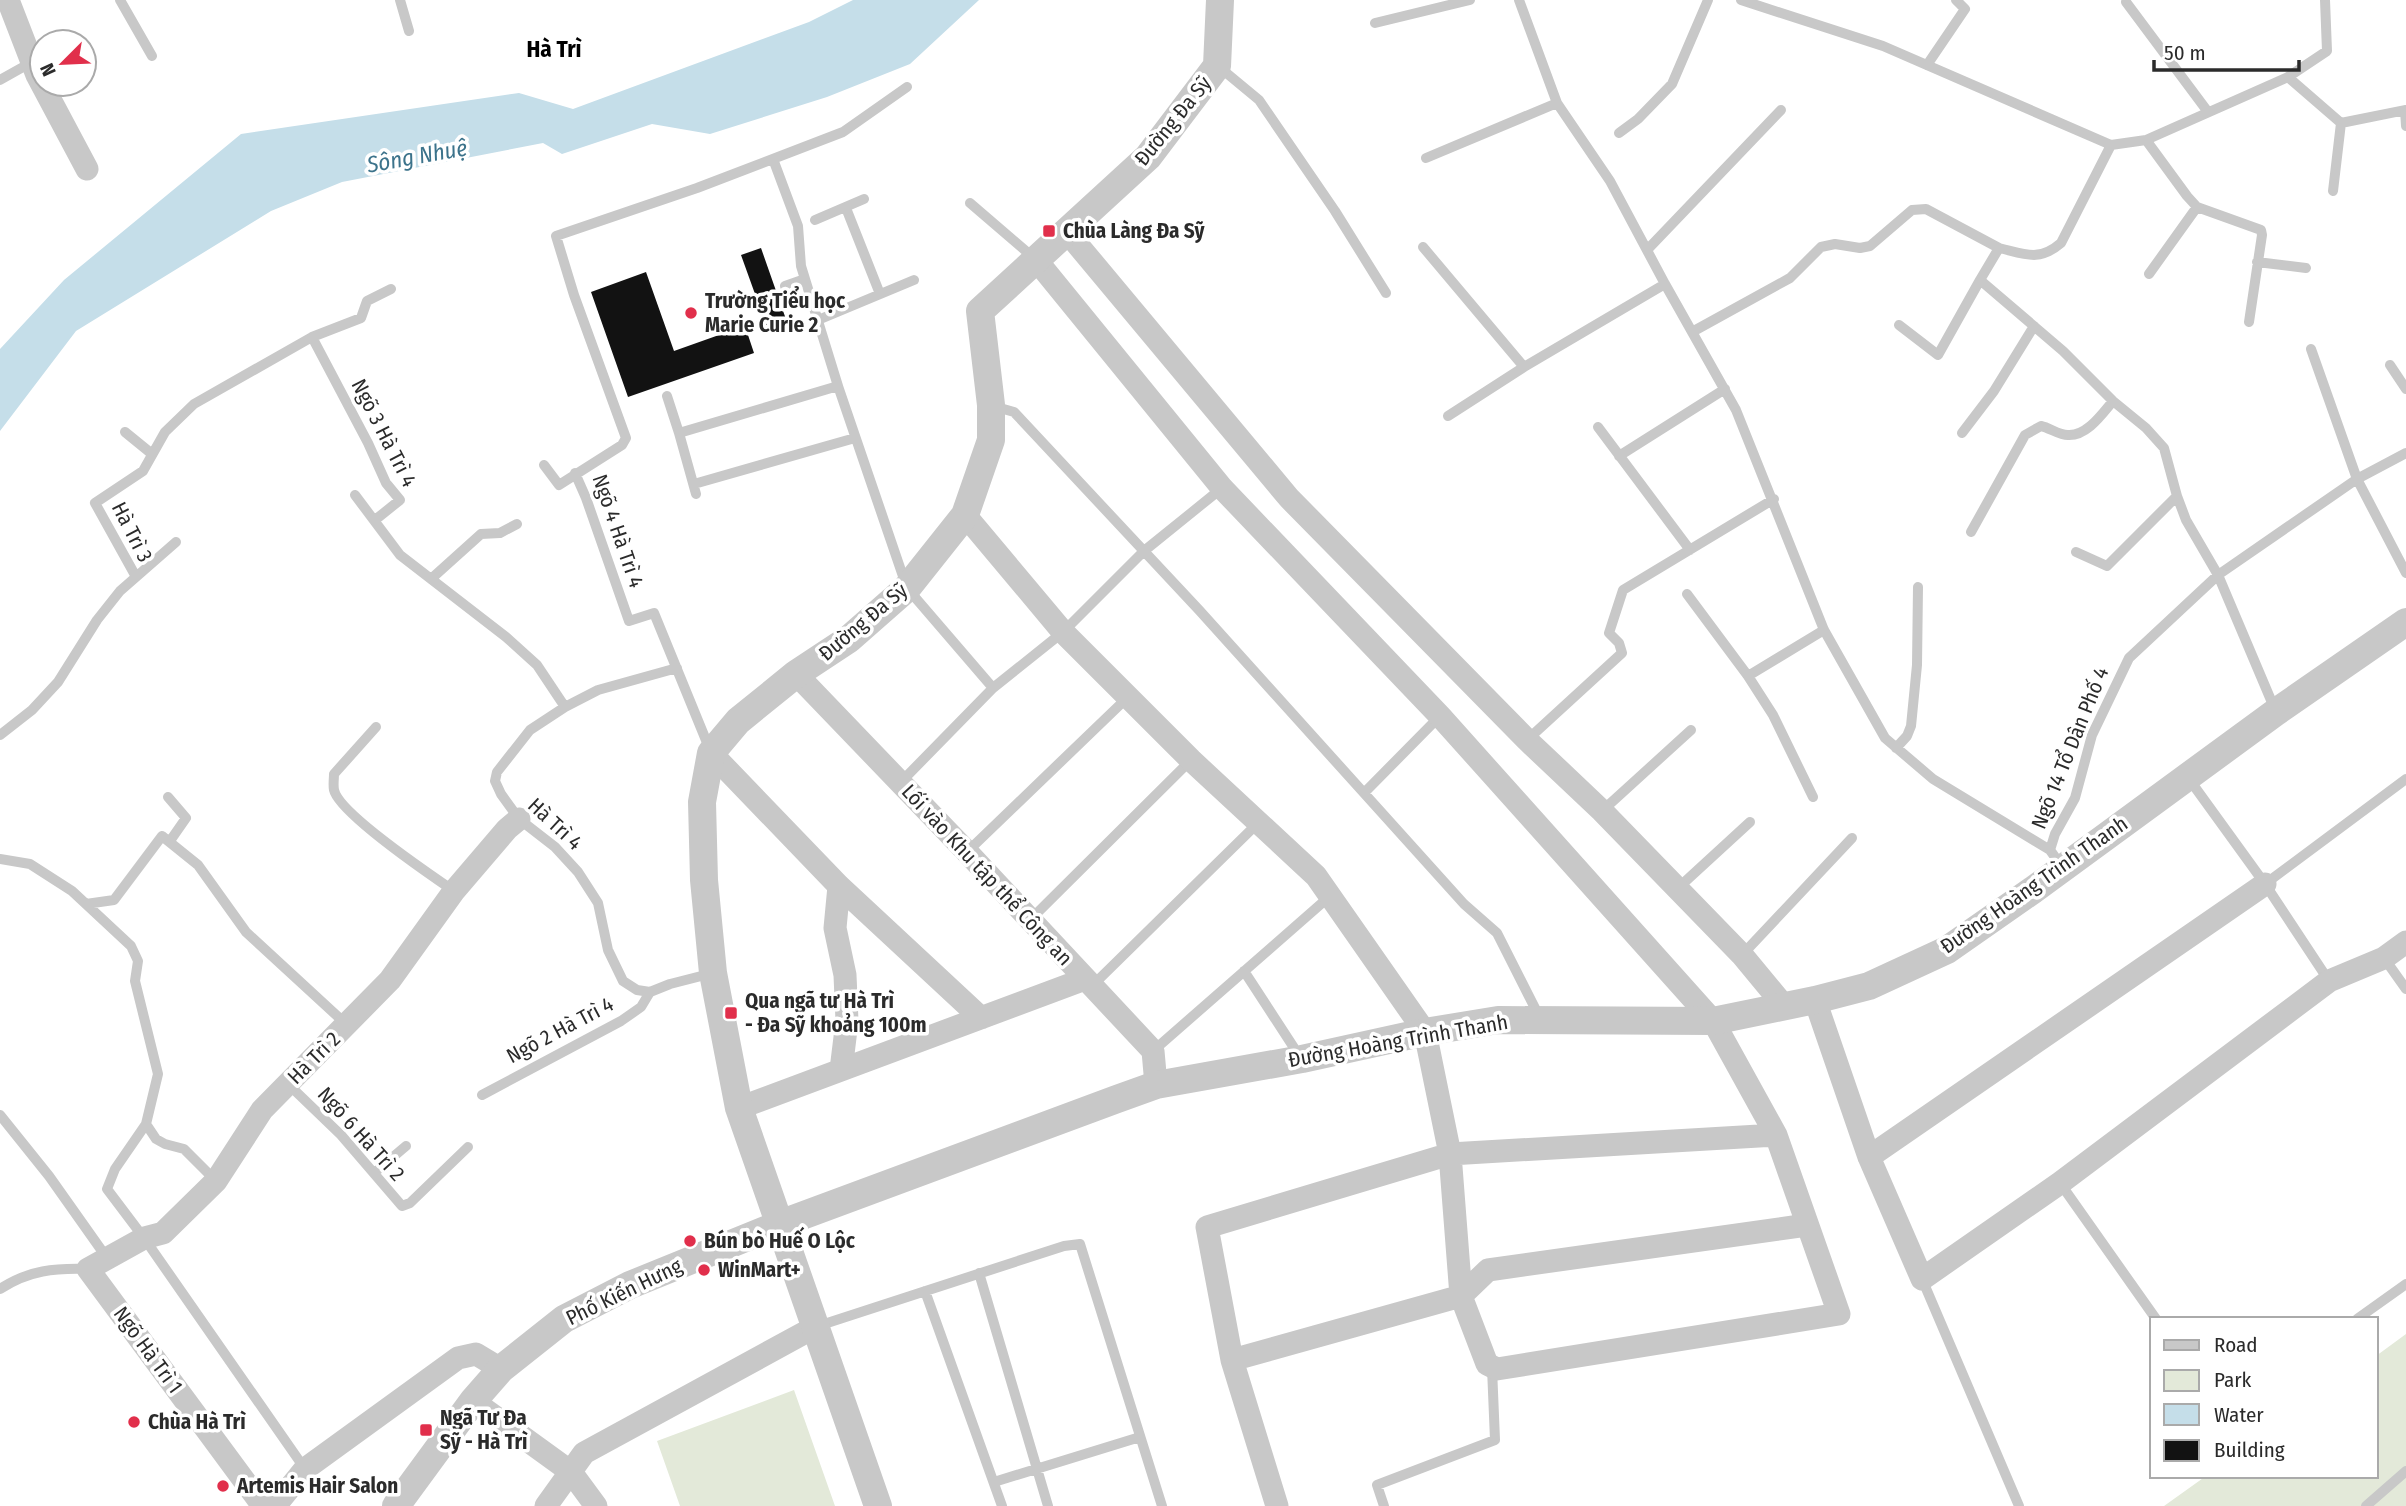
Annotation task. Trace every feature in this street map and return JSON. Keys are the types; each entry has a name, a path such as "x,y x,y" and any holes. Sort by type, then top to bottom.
{"street":[{"path":"8,0 28,52"},
{"name":"Đường Đa Sỹ","path":"878,1506 739,1108 713,973 704,880 702,802 711,753 738,721 796,674 849,639 907,588 965,515 991,440 980,311 1148,157 1217,66 1220,0"},
{"path":"51,98 87,169"},
{"path":"1067,232 1289,498 1527,740 1602,811 1742,955 1785,1007"},
{"path":"965,515 1063,632 1191,760 1316,876 1425,1032 1450,1154 1461,1296 1487,1364 1492,1368 1839,1314 1776,1135 1713,1021 1440,716 1223,488 1037,261"},
{"name":"Đường Hoàng Trình Thanh","path":"1156,1085 1498,1020 1713,1021 1785,1007 1869,986 1947,950 2056,859 2186,776 2406,622"},
{"name":"Lối vào Khu tập thể Công an","path":"796,674 1153,1051"},
{"path":"711,753 839,886 981,1018"},
{"name":"Hà Trì 2","path":"97,1264 144,1238 163,1233 216,1181 262,1110 390,979 454,891 507,829 519,820"},
{"path":"1869,1157 2266,884"},
{"path":"839,886 835,928 845,975 847,1021 841,1070"},
{"path":"1815,1000 1869,1157 1922,1279 2060,1183 2329,981 2384,958 2406,942"},
{"path":"739,1108 981,1018 1089,982"},
{"path":"1153,1051 1156,1085"},
{"name":"Phố Kiến Hưng","path":"396,1506 473,1401 501,1369 564,1319 630,1285 780,1224 1156,1085"},
{"path":"1277,1506 1232,1360 1207,1227 1450,1154 1776,1135"},
{"path":"1232,1360 1461,1296 1488,1270 1807,1225"},
{"name":"Ngõ Hà Trì 1","path":"97,1264 263,1506"},
{"path":"547,1506 584,1453 815,1326"},
{"path":"275,1506 305,1469 458,1358 476,1354 501,1369"},
{"path":"473,1401 571,1472 596,1506"}],"lane":[{"path":"120,0 152,56"},
{"path":"400,0 409,31"},
{"path":"1375,23 1470,0"},
{"path":"1520,0 1557,103 1610,181 1664,284 1736,410 1774,499 1824,630 1885,738 1933,779 2056,859"},
{"path":"1619,133 1638,119 1672,84 1708,0"},
{"path":"1741,0 1883,46 2111,145 2146,141 2288,78 2327,51 2325,0"},
{"path":"1927,65 1965,9 1956,0"},
{"path":"2126,2 2208,112"},
{"path":"0,80 28,64"},
{"path":"1217,66 1259,100 1335,211 1385,293"},
{"path":"2288,78 2341,123"},
{"path":"907,86 843,132 773,159 798,226 801,266 838,386 907,588 993,688"},
{"path":"1426,158 1557,103"},
{"path":"1647,250 1781,110"},
{"path":"2341,123 2405,110 2406,126"},
{"path":"2333,191 2341,123"},
{"path":"2146,141 2197,207 2260,229 2262,235 2249,321"},
{"path":"1692,332 1790,278 1821,247 1835,244 1860,248 1870,246 1912,210 1926,209 1999,248 2038,256 2049,253 2061,243 2111,145"},
{"name":"Ngõ 4 Hà Trì 4","path":"677,668 654,613 629,621 575,473 622,445 626,438 574,295 556,236 773,159"},
{"path":"815,220 864,199"},
{"path":"970,203 1037,261"},
{"path":"2150,274 2197,207"},
{"path":"846,208 880,294"},
{"path":"1423,247 1524,367"},
{"path":"1899,325 1938,355 1999,248"},
{"path":"2257,262 2306,268"},
{"path":"785,286 805,279"},
{"path":"818,320 914,280"},
{"path":"1980,280 2063,351 2164,448 2186,520 2218,575 2276,712"},
{"path":"1448,416 1524,367 1664,284"},
{"name":"Hà Trì 3","path":"0,735 32,710 58,682 97,620 135,575 95,503 143,471 165,432 194,404 312,337 361,317 367,301 391,289"},
{"path":"1962,433 1994,391 2034,326"},
{"name":"Ngõ 3 Hà Trì 4","path":"312,337 386,483 400,500 376,520"},
{"path":"2311,349 2357,479 2406,573"},
{"path":"2390,365 2406,389"},
{"path":"679,433 838,386"},
{"path":"1619,456 1725,389"},
{"path":"667,396 695,489 855,438"},
{"path":"1971,532 2025,435 2041,426 2064,435 2075,434 2094,422 2113,401"},
{"path":"990,405 1014,412 1144,551 1464,904 1497,933 1541,1019"},
{"path":"1598,427 1690,550"},
{"path":"125,432 152,454"},
{"name":"Ngõ 14 Tổ Dân Phố 4","path":"2056,859 2056,834 2075,798 2096,725 2129,658 2218,575 2357,479 2406,453"},
{"path":"544,465 559,485 575,473"},
{"path":"900,783 993,688 1063,632 1144,551 1223,488"},
{"path":"355,495 400,555 485,618 537,665 565,707"},
{"path":"2076,552 2106,566 2177,496"},
{"path":"1527,740 1622,653 1619,643 1609,633 1623,590 1774,499"},
{"path":"431,579 481,534 500,533 517,524"},
{"path":"135,575 176,542"},
{"path":"1896,748 1907,736 1911,726 1917,665 1918,587"},
{"path":"1687,594 1748,676 1773,715 1813,797"},
{"path":"1748,676 1824,630"},
{"path":"677,668 699,729 711,753"},
{"name":"Hà Trì 4","path":"650,992 637,990 623,981 608,950 598,903 578,872 555,847 519,820 495,781 497,772 530,730 565,707 598,690 677,668"},
{"path":"967,852 1128,697"},
{"path":"1364,793 1440,716"},
{"path":"376,727 334,774 334,791 344,806 398,853 454,891"},
{"path":"1602,811 1691,730"},
{"path":"1030,920 1191,760"},
{"path":"2186,776 2266,884 2329,981"},
{"path":"2266,884 2406,779"},
{"path":"168,797 186,818 170,841"},
{"path":"1677,890 1749,822"},
{"path":"1089,982 1258,824"},
{"path":"86,904 114,900 162,836 198,865 246,932 347,1025"},
{"path":"1742,955 1852,838"},
{"path":"0,859 30,864 72,891 131,946 138,961 135,981 158,1074 146,1124 115,1169 107,1189 305,1469"},
{"path":"1153,1051 1330,896"},
{"path":"2384,958 2406,989"},
{"path":"1244,971 1302,1059"},
{"path":"650,992 713,973"},
{"name":"Ngõ 2 Hà Trì 4","path":"482,1095 621,1021 641,1007 650,992"},
{"name":"Ngõ 6 Hà Trì 2","path":"288,1084 341,1135 398,1204 406,1205 468,1147"},
{"path":"0,1115 49,1175 97,1264 55,1268 1,1287"},
{"path":"146,1124 156,1139 184,1149 216,1181"},
{"path":"374,1173 407,1146"},
{"path":"2060,1183 2155,1317"},
{"path":"815,1326 1064,1245 1080,1244 1162,1506"},
{"path":"979,1273 1048,1506"},
{"path":"1922,1279 2020,1506"},
{"path":"2360,1317 2406,1284"},
{"path":"925,1291 1002,1506"},
{"path":"1384,1506 1377,1485 1495,1440 1492,1368"},
{"path":"994,1482 1140,1437"},
{"path":"2365,1506 2406,1471"}],"green space":[{"path":"2406,1334 2406,1506 2164,1506 2203,1478 2378,1478 2378,1355"},
{"path":"794,1390 835,1506 680,1506 657,1441"}],"water":[{"name":"Sông Nhuệ","path":"853,0 979,0 910,64 827,97 710,134 652,124 562,154 543,143 342,182 271,211 76,331 0,431 0,349 64,280 241,134 519,93 573,109 809,22"}],"building":[{"path":"761,248 788,325 768,332 766,325 747,332 754,353 628,397 591,292 646,272 674,351 764,319 741,255"}],"place":[{"name":"Chùa Làng Đa Sỹ","path":"1049,231"},
{"name":"Trường Tiểu học Marie Curie 2","path":"691,313"},
{"name":"Qua ngã tư Hà Trì - Đa Sỹ khoảng 100m","path":"731,1013"},
{"name":"Bún bò Huế O Lộc","path":"690,1241"},
{"name":"WinMart+","path":"704,1270"},
{"name":"Chùa Hà Trì","path":"134,1422"},
{"name":"Ngã Tư Đa Sỹ - Hà Trì","path":"426,1430"},
{"name":"Artemis Hair Salon","path":"223,1486"}],"district":[{"name":"Hà Trì","path":"554,49"}]}
